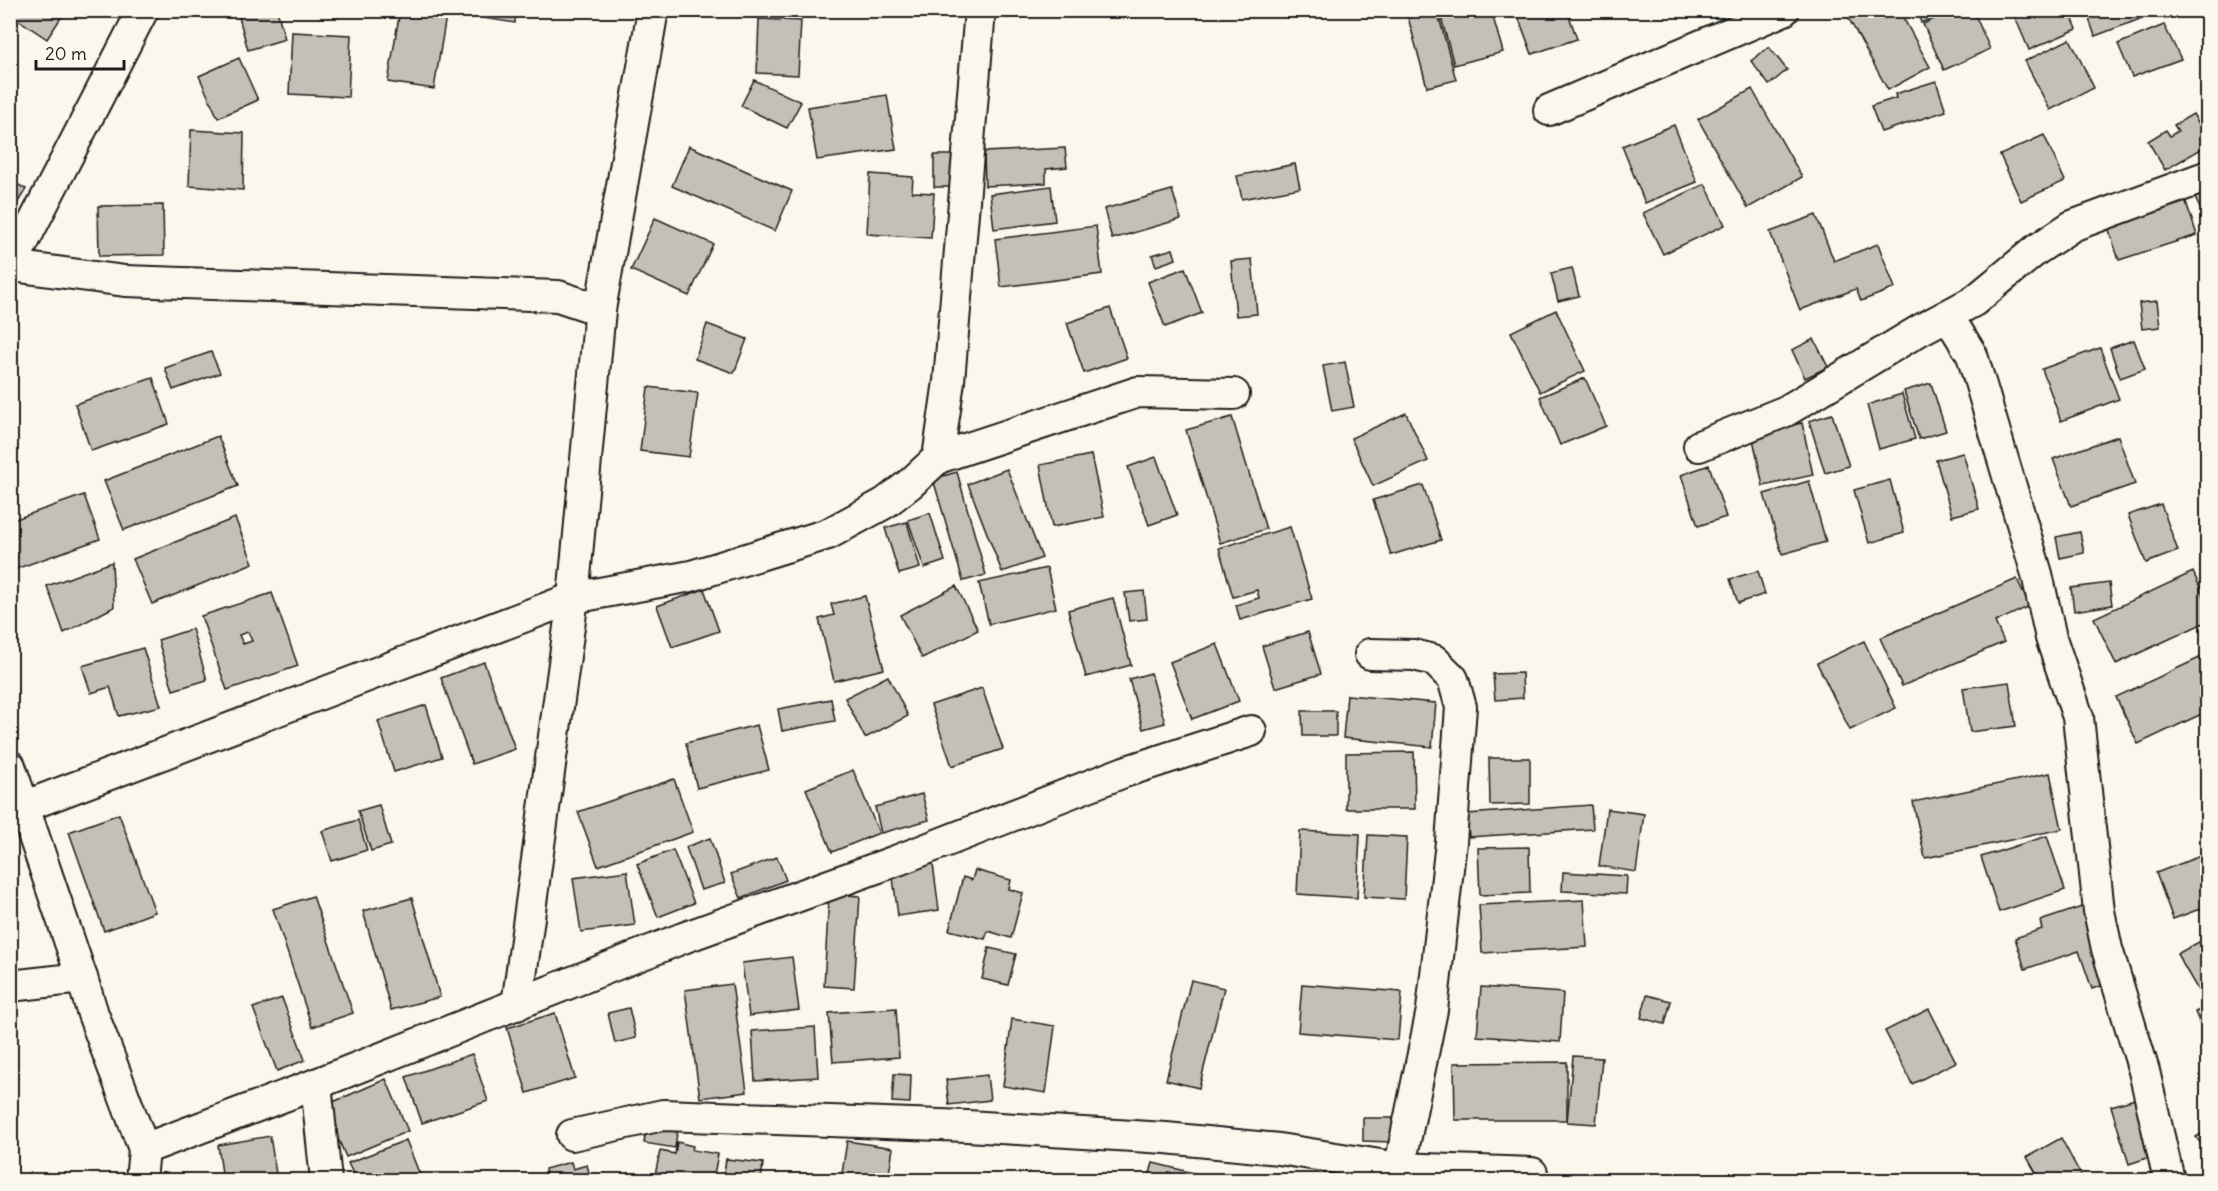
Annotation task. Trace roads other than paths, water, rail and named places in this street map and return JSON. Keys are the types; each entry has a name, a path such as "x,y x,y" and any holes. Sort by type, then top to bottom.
{"street":[{"path":"143,10 11,267 125,280 558,296 600,310"},
{"path":"518,1005 573,598 600,310 653,11 660,10"},
{"path":"938,458 949,381 980,10"},
{"path":"1549,110 1784,10"},
{"path":"1699,446 1786,411 1920,330 1974,301 2036,250 2072,226 2208,176"},
{"path":"1948,315 1972,355 2037,574 2051,638 2078,717 2099,911 2107,949 2144,1071 2169,1180"},
{"path":"23,807 573,598 691,576 828,534 885,503 938,458 1138,392 1234,394"},
{"path":"1370,654 1414,656 1434,660 1453,679 1461,707 1451,842 1432,1010 1398,1174"},
{"path":"144,1149 316,1084 682,939 898,860 1124,772 1251,731"},
{"path":"10,766 93,1014 144,1149 141,1180"},
{"path":"10,986 82,978"},
{"path":"316,1084 326,1180"},
{"path":"573,1135 663,1115 967,1126 1166,1138 1256,1147 1398,1174 1532,1173"}]}
